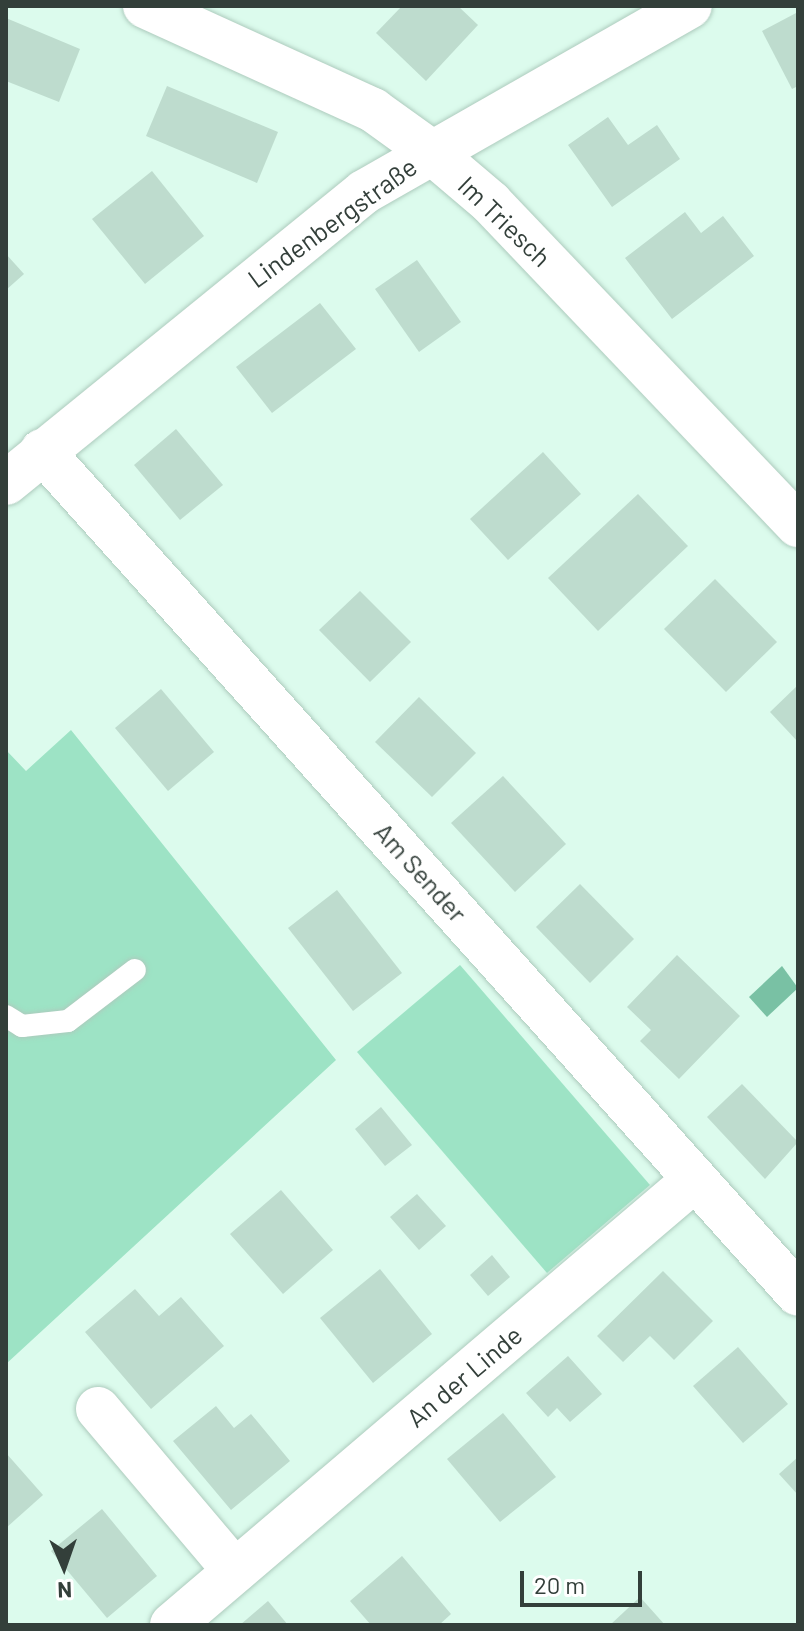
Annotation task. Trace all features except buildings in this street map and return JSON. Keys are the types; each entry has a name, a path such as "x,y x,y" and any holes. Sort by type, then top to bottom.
{"street":[{"name":"Im Triesch","path":"145,6 373,110 430,151 491,203 798,525"},
{"name":"Lindenbergstraße","path":"6,483 352,202 430,151 690,6"},
{"name":"Am Sender","path":"42,451 693,1181 798,1294"},
{"name":"An der Linde","path":"172,1625 693,1181"},
{"path":"98,1409 235,1571"}],"lane":[{"path":"6,1016 22,1026 68,1021 135,970"}],"shaded area":[{"path":"71,730 336,1060 6,1364 6,750 26,771"},
{"path":"460,965 650,1185 547,1273 357,1052"},
{"path":"782,966 798,988 767,1017 749,997"}]}
